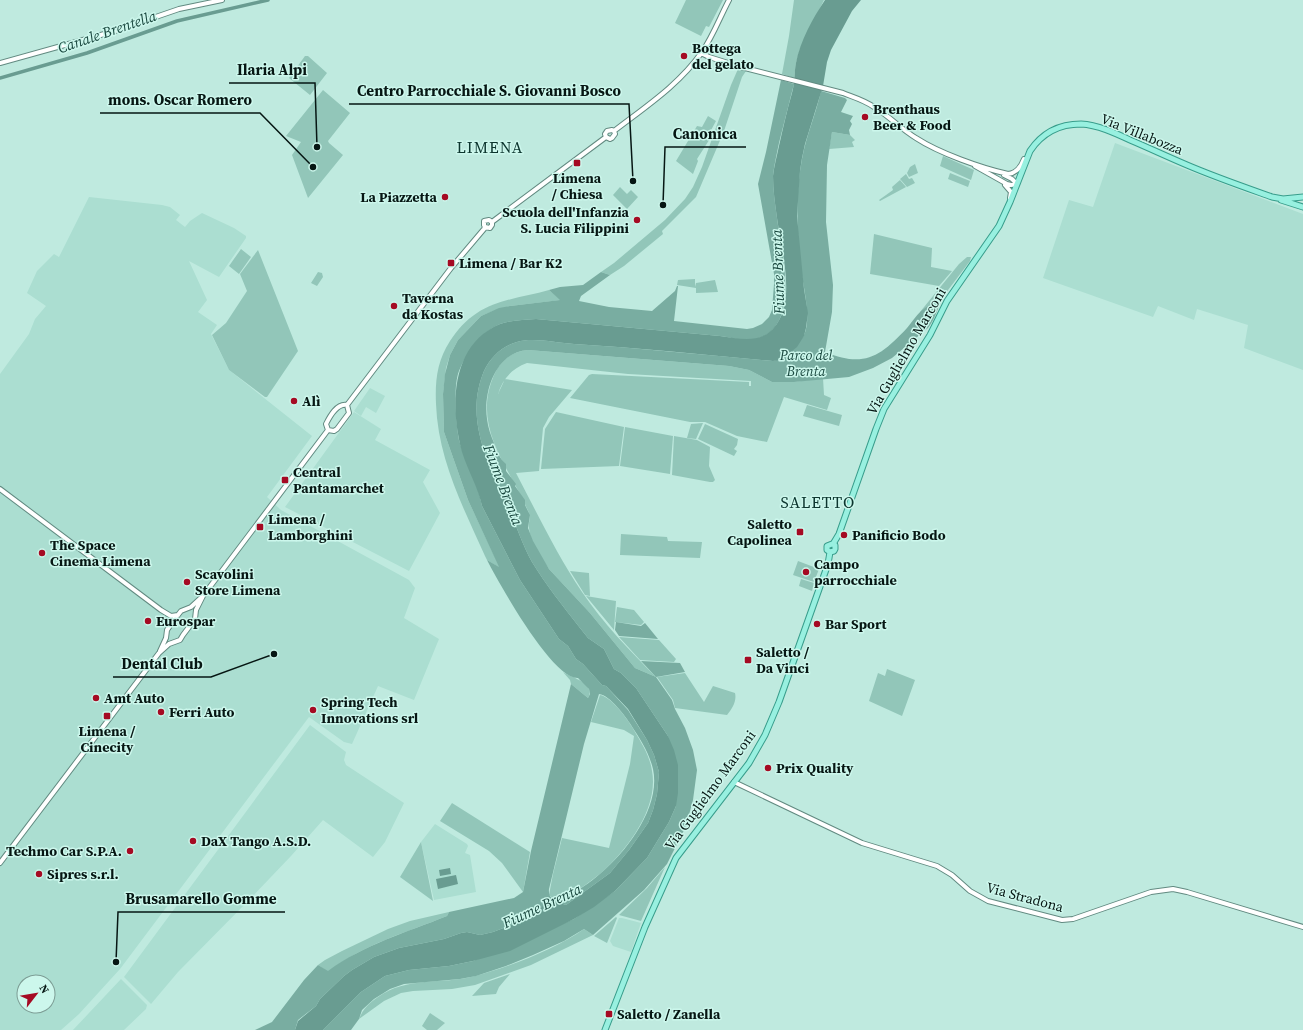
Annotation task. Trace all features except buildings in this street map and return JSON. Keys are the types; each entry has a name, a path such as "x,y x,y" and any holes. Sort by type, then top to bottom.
{"main road":[{"name":"Via Villabozza","path":"959,282 988,243 1005,215 1026,159 1035,144 1048,132 1059,127 1080,124 1110,131 1188,165 1272,197 1295,199 1303,197"},
{"path":"1272,197 1303,207"},
{"name":"Via Guglielmo Marconi","path":"605,1030 645,927 676,858 754,756 771,724 828,564 830,552 834,551 835,549 833,544 884,409 922,349 942,309 959,282"}],"street":[{"path":"0,64 115,30 179,9 222,0"},
{"path":"328,430 334,431 337,429 349,413 348,405 427,299 485,227 490,228 492,222 606,137 612,138 614,132 669,89 701,53 729,0"},
{"path":"701,53 741,67 856,98 874,106 915,138 926,144 968,162 996,171 1008,174 1013,173 1022,165 1029,150 1035,144"},
{"path":"968,162 1008,187 1011,192 1005,215"},
{"path":"996,171 1012,178 1017,184"},
{"path":"1000,181 1011,185 1017,184"},
{"path":"328,430 326,424 334,412 339,406 345,404 348,405"},
{"path":"0,863 159,653 166,638 166,632 169,626 184,609 194,604 203,596 328,430"},
{"path":"0,489 162,610 171,616 178,615"},
{"path":"159,653 172,642 180,640 195,620 195,614 203,596"},
{"path":"188,608 194,611 195,614"},
{"path":"162,610 170,621 169,626"},
{"path":"166,638 172,642"},
{"name":"Via Stradona","path":"734,782 862,843 937,866 952,875 970,891 988,901 1062,920 1073,919 1151,892 1173,889 1303,927"}],"shaded area":[{"path":"686,0 723,0 709,27 706,26 701,36 675,23"},
{"path":"794,0 824,0 800,49 794,78 782,74"},
{"path":"305,56 308,56 327,73 310,95 289,78"},
{"path":"738,69 746,71 742,77 724,131 696,197 662,231 663,234 624,266 610,275 601,272 614,263 665,220 685,199 693,187 702,167"},
{"path":"323,90 350,113 328,141 343,155 308,198 292,155 301,142 286,136"},
{"path":"708,116 716,121 710,132 713,134 697,159 698,161 693,174 676,161 697,126 702,127"},
{"path":"832,132 850,135 855,140 852,142 854,147 829,149"},
{"path":"1115,143 1303,214 1303,370 1244,348 1248,325 1197,309 1194,320 1158,306 1153,317 1043,278 1069,200 1093,207"},
{"path":"943,156 974,170 971,180 940,166"},
{"path":"915,164 918,173 909,177 907,173 910,167"},
{"path":"950,173 970,181 968,187 948,179"},
{"path":"906,174 909,179 912,178 915,183 907,187 900,179"},
{"path":"900,180 906,187 880,201 879,200 893,190 892,187"},
{"path":"620,187 627,194 631,190 638,197 627,209 613,195"},
{"path":"89,197 170,207 180,215 176,220 185,227 190,221 202,213 234,228 246,236 219,277 189,261 207,300 198,312 217,325 211,334 229,370 312,436 267,497 281,510 409,580 415,588 404,618 439,639 414,700 378,686 352,744 344,742 309,717 120,969 79,1014 61,1030 0,1030 0,374 29,334 35,319 46,306 27,293 37,271 54,254 59,257"},
{"path":"874,234 932,248 931,267 952,271 939,286 870,274"},
{"path":"241,249 251,257 239,274 229,266"},
{"path":"258,250 298,351 267,397 229,370 212,335 226,323 247,291 240,274"},
{"path":"967,257 971,257 970,261 942,298 920,312 959,264"},
{"path":"318,272 322,273 323,277 317,286 311,283"},
{"path":"695,279 695,287 696,283 715,280 718,292 696,293 696,288 677,285 678,280"},
{"path":"549,290 561,300 510,306 481,316 458,340 450,355 446,368 443,394 444,432 468,500 500,568 487,560 460,501 441,444 436,404 438,371 442,356 450,341 462,326 473,316 494,304"},
{"path":"528,350 729,366 749,370 772,382 794,382 823,378 824,395 831,398 827,410 784,397 767,442 737,436 705,422 690,422 570,398 589,375 592,374 749,382 749,386 751,386 751,381 628,374 527,363 512,371 505,379 572,390 549,417 543,428 539,471 516,473 556,549 582,592 608,626 656,677 635,668 590,613 549,569 539,554 530,533 529,513 495,445 489,428 487,411 488,392 495,373 504,360 508,357 517,352"},
{"path":"370,388 385,396 376,413 366,407 361,416 354,411"},
{"path":"807,405 842,415 839,426 803,416"},
{"path":"354,412 381,429 375,440 430,470 423,482 440,513 409,571 285,507"},
{"path":"556,412 624,427 619,466 541,469 545,429"},
{"path":"703,423 696,439 687,438 691,424"},
{"path":"705,424 738,439 737,445 734,449 737,451 734,456 698,439"},
{"path":"625,427 673,436 670,474 620,466"},
{"path":"674,436 697,440 710,447 709,466 715,480 713,482 672,475"},
{"path":"621,534 667,537 668,541 702,542 700,558 620,555"},
{"name":"Campo parrocchiale","path":"798,561 819,569 814,582 793,575"},
{"path":"570,571 589,573 590,596 585,595"},
{"path":"801,579 814,583 812,591 799,586"},
{"path":"586,596 616,601 614,630"},
{"path":"617,607 634,610 644,622 641,625 615,622"},
{"path":"619,637 659,640 676,659 674,662 640,660"},
{"path":"887,669 915,680 902,716 869,701 878,673 885,676"},
{"path":"563,672 582,682 589,688 590,693 588,698 571,684 570,680"},
{"path":"685,673 704,702 713,686 735,693 735,702 727,715 675,708 673,700 657,677"},
{"path":"600,695 610,700 620,710 645,750 652,771 653,785 651,799 639,827 621,853 601,873 566,898 563,902 555,900 549,895 562,838 609,848 630,764 634,736 624,730 591,722"},
{"path":"310,725 346,752 344,760 346,765 404,803 385,842 373,857 323,820 251,898 178,972 151,1004 124,977"},
{"path":"452,803 530,852 523,892 502,863 489,851 440,821"},
{"path":"435,824 467,844 468,846 465,853 470,855 476,892 434,900 421,842"},
{"path":"421,842 433,901 400,877"},
{"path":"665,867 641,921 619,915 647,888"},
{"path":"449,912 447,916 370,946 328,972 318,965 342,951 388,929 410,921"},
{"path":"616,917 617,918 607,943 594,936"},
{"path":"619,918 641,923 631,952 613,946 610,941"},
{"path":"584,929 593,935 531,965 475,985 452,989 401,993 384,1001 359,1019 364,1009 369,1004 389,990 401,986 425,982 462,979 488,972 560,944"},
{"path":"510,974 499,987 496,994 472,996 484,983"},
{"path":"121,979 147,1005 146,1009 124,1030 73,1030"},
{"path":"430,1013 445,1023 437,1030 427,1030 422,1026"}],"green space":[{"path":"781,80 794,84 779,143 773,176 775,202 785,269 785,289 784,307 778,322 767,334 747,340 720,336 536,319 514,321 500,324 487,332 475,343 466,357 457,378 456,415 459,440 478,489 482,506 520,580 559,639 568,646 576,659 583,664 602,685 606,686 628,710 647,740 654,755 659,772 657,794 648,823 629,850 610,873 566,905 551,900 527,919 493,932 480,935 467,932 461,933 444,939 399,948 374,957 344,976 320,999 316,1006 298,1020 295,1030 255,1030 272,1022 304,980 318,965 328,971 356,953 447,916 449,912 514,898 523,892 531,851 571,684 588,698 590,694 589,689 578,678 567,674 554,663 541,647 514,608 487,560 499,567 468,500 444,432 443,394 445,374 450,355 458,340 481,316 499,308 560,300 549,290 560,287 583,285 601,272 610,275 581,296 579,301 609,307 652,311 675,291 678,286 674,321 747,329 762,324 769,317 772,310 774,284 774,274 758,184","holes":["599,694 613,702 625,717 647,751 653,769 654,783 652,798 640,826 622,852 597,877 566,898 563,903 554,900 550,895 549,889 584,744"]},
{"name":"Parco del Brenta","path":"821,91 845,98 847,100 841,112 853,116 850,121 852,124 849,130 850,135 832,132 827,165 826,222 833,285 832,312 825,352 850,359 861,359 879,353 907,328 921,311 942,298 928,328 892,358 873,368 849,377 794,382 772,382 749,370 729,366 528,350 517,352 500,365 494,375 487,397 487,419 491,435 499,455 506,464 506,471 516,484 515,486 525,500 525,505 530,515 528,528 533,541 549,569 590,613 635,668 656,677 672,700 685,728 693,750 697,770 693,800 686,826 667,864 644,890 593,935 584,929 564,941 533,955 476,976 460,979 404,984 390,989 374,999 362,1010 359,1019 351,1030 323,1030 361,992 385,976 409,970 449,966 473,961 574,919 615,891 647,858 669,822 676,806 668,736 636,688 621,673 614,669 604,649 588,638 543,579 532,562 486,457 481,440 476,406 478,389 484,371 493,357 506,346 517,342 530,340 772,361 780,359 789,353 803,337 807,320 798,241 798,186 808,133"},
{"path":"616,622 641,626 645,623 658,639 619,636 615,630"},
{"path":"641,661 680,663 685,672 656,677"}],"water":[{"path":"825,0 861,0 852,11 831,50 827,62 823,86 802,158 797,216 804,289 808,313 804,336 797,347 786,356 779,360 773,361 530,340 517,342 506,346 493,357 484,371 478,389 476,406 478,423 486,457 532,562 543,579 588,638 604,649 614,669 621,673 636,688 668,736 678,765 678,793 676,806 669,822 647,858 615,891 594,907 574,919 510,951 449,966 409,970 385,976 361,992 323,1030 295,1030 298,1021 316,1006 320,999 344,976 374,957 399,948 444,939 461,933 467,932 480,935 493,932 527,919 539,910 547,901 551,900 566,905 610,873 629,850 648,823 657,794 659,772 654,755 647,740 628,709 606,686 602,685 583,664 576,659 568,646 559,639 520,580 482,506 462,452 456,416 458,379 463,362 471,347 484,334 500,324 514,321 536,319 744,339 759,337 772,329 778,322 786,299 784,257 774,197 773,172 793,89 795,67 798,55 808,30"},
{"path":"450,868 451,874 440,876 439,870"},
{"path":"456,875 458,884 438,889 436,879"}],"waterway":[{"name":"Canale Brentella","path":"0,78 87,53 177,21 268,0"}],"place":[{"name":"Bottega del gelato","path":"684,56"},
{"name":"Brenthaus Beer & Food","path":"865,117"},
{"name":"Ilaria Alpi","path":"317,147"},
{"name":"Limena / Chiesa","path":"577,163"},
{"name":"mons. Oscar Romero","path":"313,167"},
{"name":"Centro Parrocchiale S. Giovanni Bosco","path":"633,181"},
{"name":"La Piazzetta","path":"445,197"},
{"name":"Canonica","path":"663,205"},
{"name":"Scuola dell'Infanzia S. Lucia Filippini","path":"637,220"},
{"name":"Limena / Bar K2","path":"451,263"},
{"name":"Taverna da Kostas","path":"394,306"},
{"name":"Alì","path":"294,401"},
{"name":"Central Pantamarchet","path":"285,480"},
{"name":"Limena / Lamborghini","path":"260,527"},
{"name":"Saletto Capolinea","path":"800,532"},
{"name":"Panificio Bodo","path":"844,535"},
{"name":"The Space Cinema Limena","path":"42,553"},
{"name":"Campo parrocchiale","path":"806,572"},
{"name":"Scavolini Store Limena","path":"187,582"},
{"name":"Eurospar","path":"148,621"},
{"name":"Bar Sport","path":"817,624"},
{"name":"Dental Club","path":"274,654"},
{"name":"Saletto / Da Vinci","path":"748,660"},
{"name":"Amt Auto","path":"96,698"},
{"name":"Spring Tech Innovations srl","path":"313,710"},
{"name":"Ferri Auto","path":"161,712"},
{"name":"Limena / Cinecity","path":"107,716"},
{"name":"Prix Quality","path":"768,768"},
{"name":"DaX Tango A.S.D.","path":"193,841"},
{"name":"Techmo Car S.P.A.","path":"130,851"},
{"name":"Sipres s.r.l.","path":"39,874"},
{"name":"Brusamarello Gomme","path":"116,962"},
{"name":"Saletto / Zanella","path":"609,1014"}],"district":[{"name":"LIMENA","path":"490,147"},
{"name":"SALETTO","path":"818,502"}],"water label":[{"name":"Fiume Brenta","path":"778,272"},
{"name":"Fiume Brenta","path":"503,485"},
{"name":"Fiume Brenta","path":"542,906"}]}
